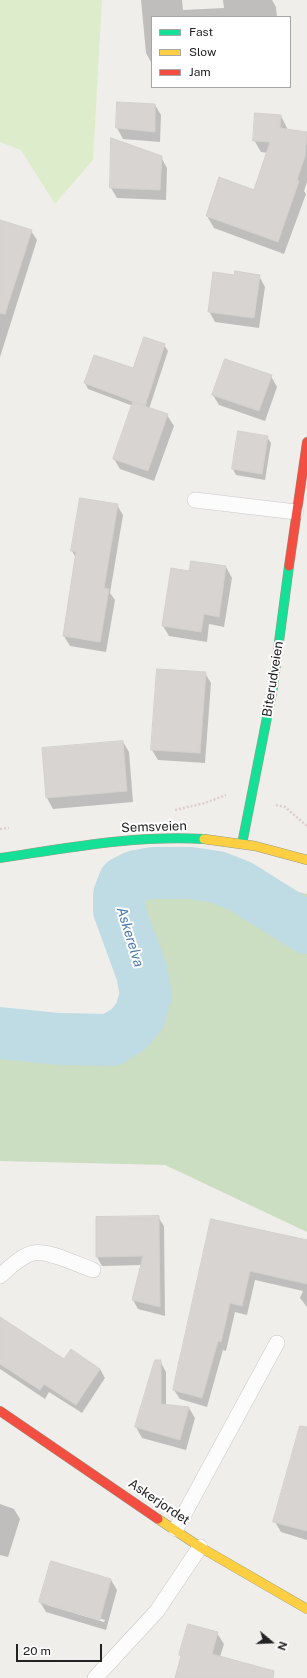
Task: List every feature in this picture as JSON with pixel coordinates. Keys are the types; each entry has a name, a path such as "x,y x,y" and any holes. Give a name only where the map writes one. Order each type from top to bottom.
{"street":[{"name":"Biterudveien","path":"242,844 273,687 296,512 307,442"},
{"name":"Semsveien","path":"0,858 110,842 153,839 203,839 242,844 307,860"},
{"name":"Askerjordet","path":"0,1411 176,1529 200,1547 307,1609"}],"lane":[{"path":"195,500 296,512"},
{"path":"0,1276 24,1257 33,1253 44,1252 93,1270"},
{"path":"176,1529 277,1343"},
{"path":"95,1678 157,1611 200,1547"}],"green space":[{"path":"0,0 102,0 93,160 55,204 21,150 0,142"},
{"path":"239,877 307,894 307,1232 165,1165 0,1161 0,1033 59,1039 111,1040 129,1029 140,1015 146,995 142,973 119,910 119,895 124,882"}],"building":[{"path":"117,102 155,104 155,132 116,128"},
{"path":"255,113 281,115 280,128 307,132 305,156 297,180 299,181 278,242 206,216 219,177 254,190 270,142 253,141"},
{"path":"111,138 162,156 160,190 110,188"},
{"path":"0,220 32,230 5,314 0,313"},
{"path":"235,271 260,275 254,318 208,312 213,272 234,275"},
{"path":"144,337 165,344 145,406 84,383 94,355 133,368"},
{"path":"225,359 272,375 259,411 212,395"},
{"path":"133,402 168,414 148,471 113,459"},
{"path":"238,431 268,436 262,474 232,469"},
{"path":"80,498 118,504 104,588 109,589 100,642 63,636 76,552 71,551"},
{"path":"191,561 226,566 219,617 204,614 201,632 162,626 171,568 189,571"},
{"path":"157,669 206,672 200,753 151,750"},
{"path":"123,741 127,791 46,798 42,748"},
{"path":"159,1216 160,1307 132,1300 143,1256 96,1257 96,1217"},
{"path":"211,1219 307,1240 307,1284 250,1271 242,1306 230,1303 221,1342 218,1341 202,1398 173,1390"},
{"path":"0,1317 64,1359 71,1349 100,1369 76,1405 44,1384 40,1390 0,1364"},
{"path":"155,1360 161,1360 161,1404 189,1407 180,1440 135,1427"},
{"path":"300,1426 307,1427 307,1531 273,1522"},
{"path":"51,1561 111,1579 100,1620 39,1602"},
{"path":"188,1624 218,1632 212,1654 274,1671 273,1678 175,1678 181,1656 179,1655"}],"waterway":[{"name":"Askerelva","path":"0,1033 59,1039 111,1040 129,1029 140,1015 146,995 142,973 119,910 119,895 124,882 136,876 153,873 190,873 217,877 240,886 307,928"}],"traffic: fast":[{"path":"242,844 273,687 289,566"},
{"path":"0,858 102,843 178,838 204,839"}],"traffic: slow":[{"path":"204,839 255,846 307,860"},
{"path":"158,1519 200,1547 307,1609"}],"traffic: jam":[{"path":"289,566 307,442"},
{"path":"0,1411 158,1519"}]}
